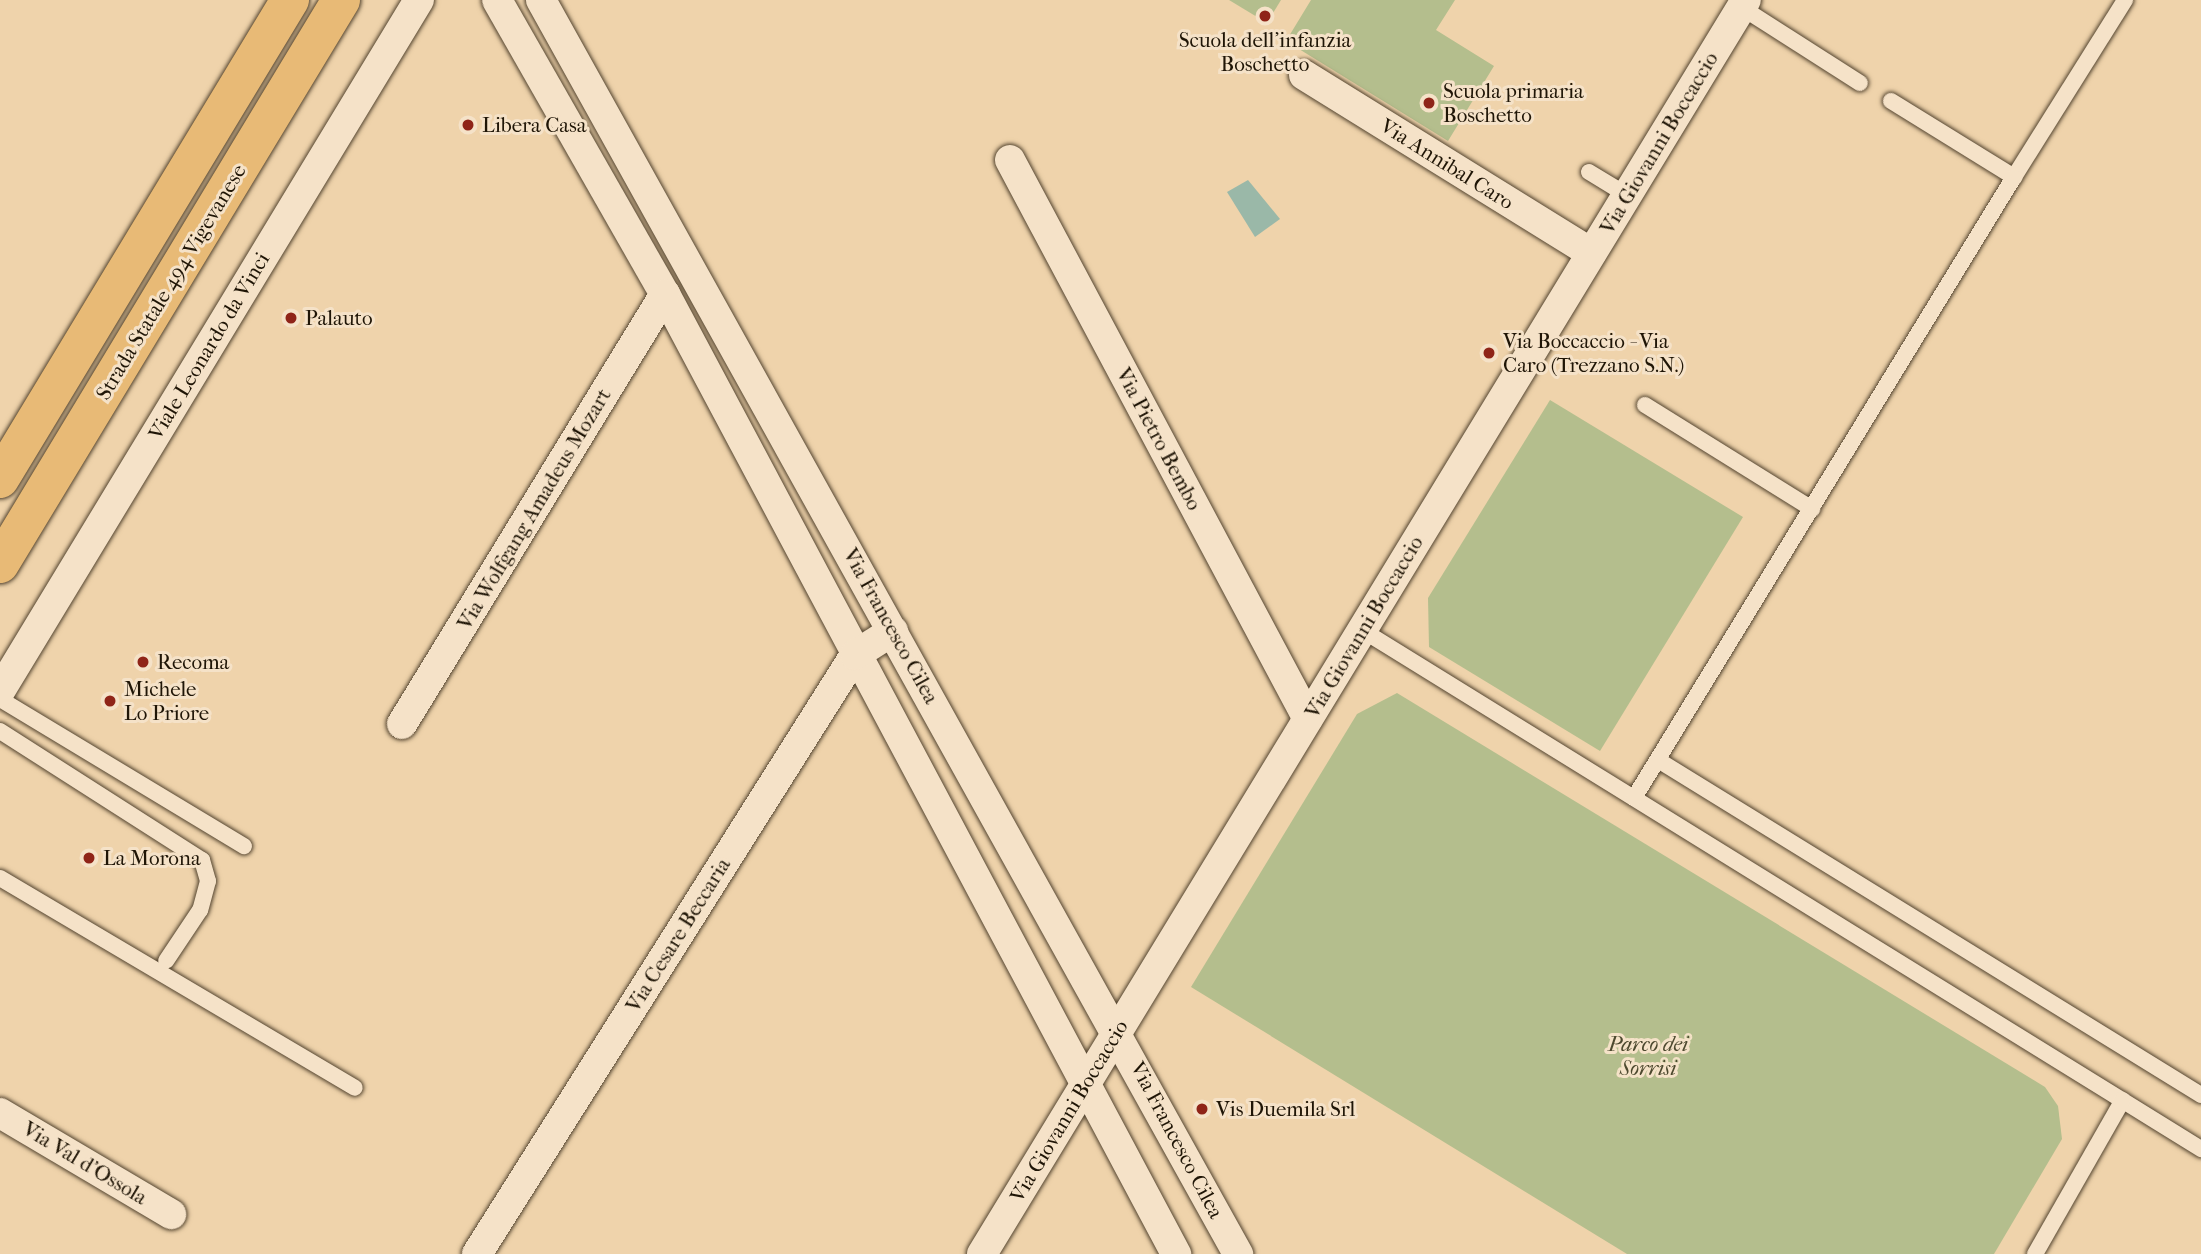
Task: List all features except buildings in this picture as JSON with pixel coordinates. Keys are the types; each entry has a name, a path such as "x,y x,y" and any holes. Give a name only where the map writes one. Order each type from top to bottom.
{"main road":[{"name":"Strada Statale 494 Vigevanese","path":"0,479 290,0"},
{"name":"Strada Statale 494 Vigevanese","path":"0,564 341,0"}],"street":[{"name":"Viale Leonardo da Vinci","path":"0,691 418,0"},
{"name":"Via Francesco Cilea","path":"497,0 665,294 1084,1087 1176,1254"},
{"name":"Via Francesco Cilea","path":"541,0 1118,1031 1238,1254"},
{"name":"Via Giovanni Boccaccio","path":"982,1254 1743,4"},
{"name":"Via Annibal Caro","path":"1304,75 1591,253"},
{"name":"Via Pietro Bembo","path":"1010,160 1308,719"},
{"name":"Via Wolfgang Amadeus Mozart","path":"402,724 665,294"},
{"name":"Via Cesare Beccaria","path":"477,1254 855,656 893,631"},
{"name":"Via Val d'Ossola","path":"0,1113 171,1214"}],"lane":[{"path":"1634,799 2124,0"},
{"path":"1743,4 1860,83"},
{"path":"1891,101 2014,177"},
{"path":"1588,172 1627,195"},
{"path":"1645,405 1812,509"},
{"path":"1362,630 2201,1149"},
{"path":"0,699 244,846"},
{"path":"0,731 202,860 208,881 200,910 166,961"},
{"path":"1658,760 2201,1095"},
{"path":"0,878 355,1088"},
{"path":"2035,1254 2123,1100"}],"green space":[{"path":"1229,0 1281,0 1267,23"},
{"name":"Scuola primaria Boschetto","path":"1311,0 1455,0 1436,30 1494,66 1448,141 1286,41"},
{"path":"1550,400 1743,517 1600,751 1429,647 1428,598"},
{"name":"Parco dei Sorrisi","path":"1397,693 2045,1087 2058,1106 2062,1139 1994,1254 1627,1254 1191,987 1357,714"}],"shaded area":[{"path":"1248,180 1280,219 1255,237 1227,192"}],"place":[{"name":"Scuola dell'infanzia Boschetto","path":"1265,16"},
{"name":"Scuola primaria Boschetto","path":"1429,103"},
{"name":"Libera Casa","path":"468,125"},
{"name":"Palauto","path":"291,318"},
{"name":"Via Boccaccio - Via Caro (Trezzano S.N.)","path":"1489,353"},
{"name":"Recoma","path":"143,662"},
{"name":"Michele Lo Priore","path":"110,701"},
{"name":"La Morona","path":"89,858"},
{"name":"Vis Duemila Srl","path":"1202,1109"}]}
